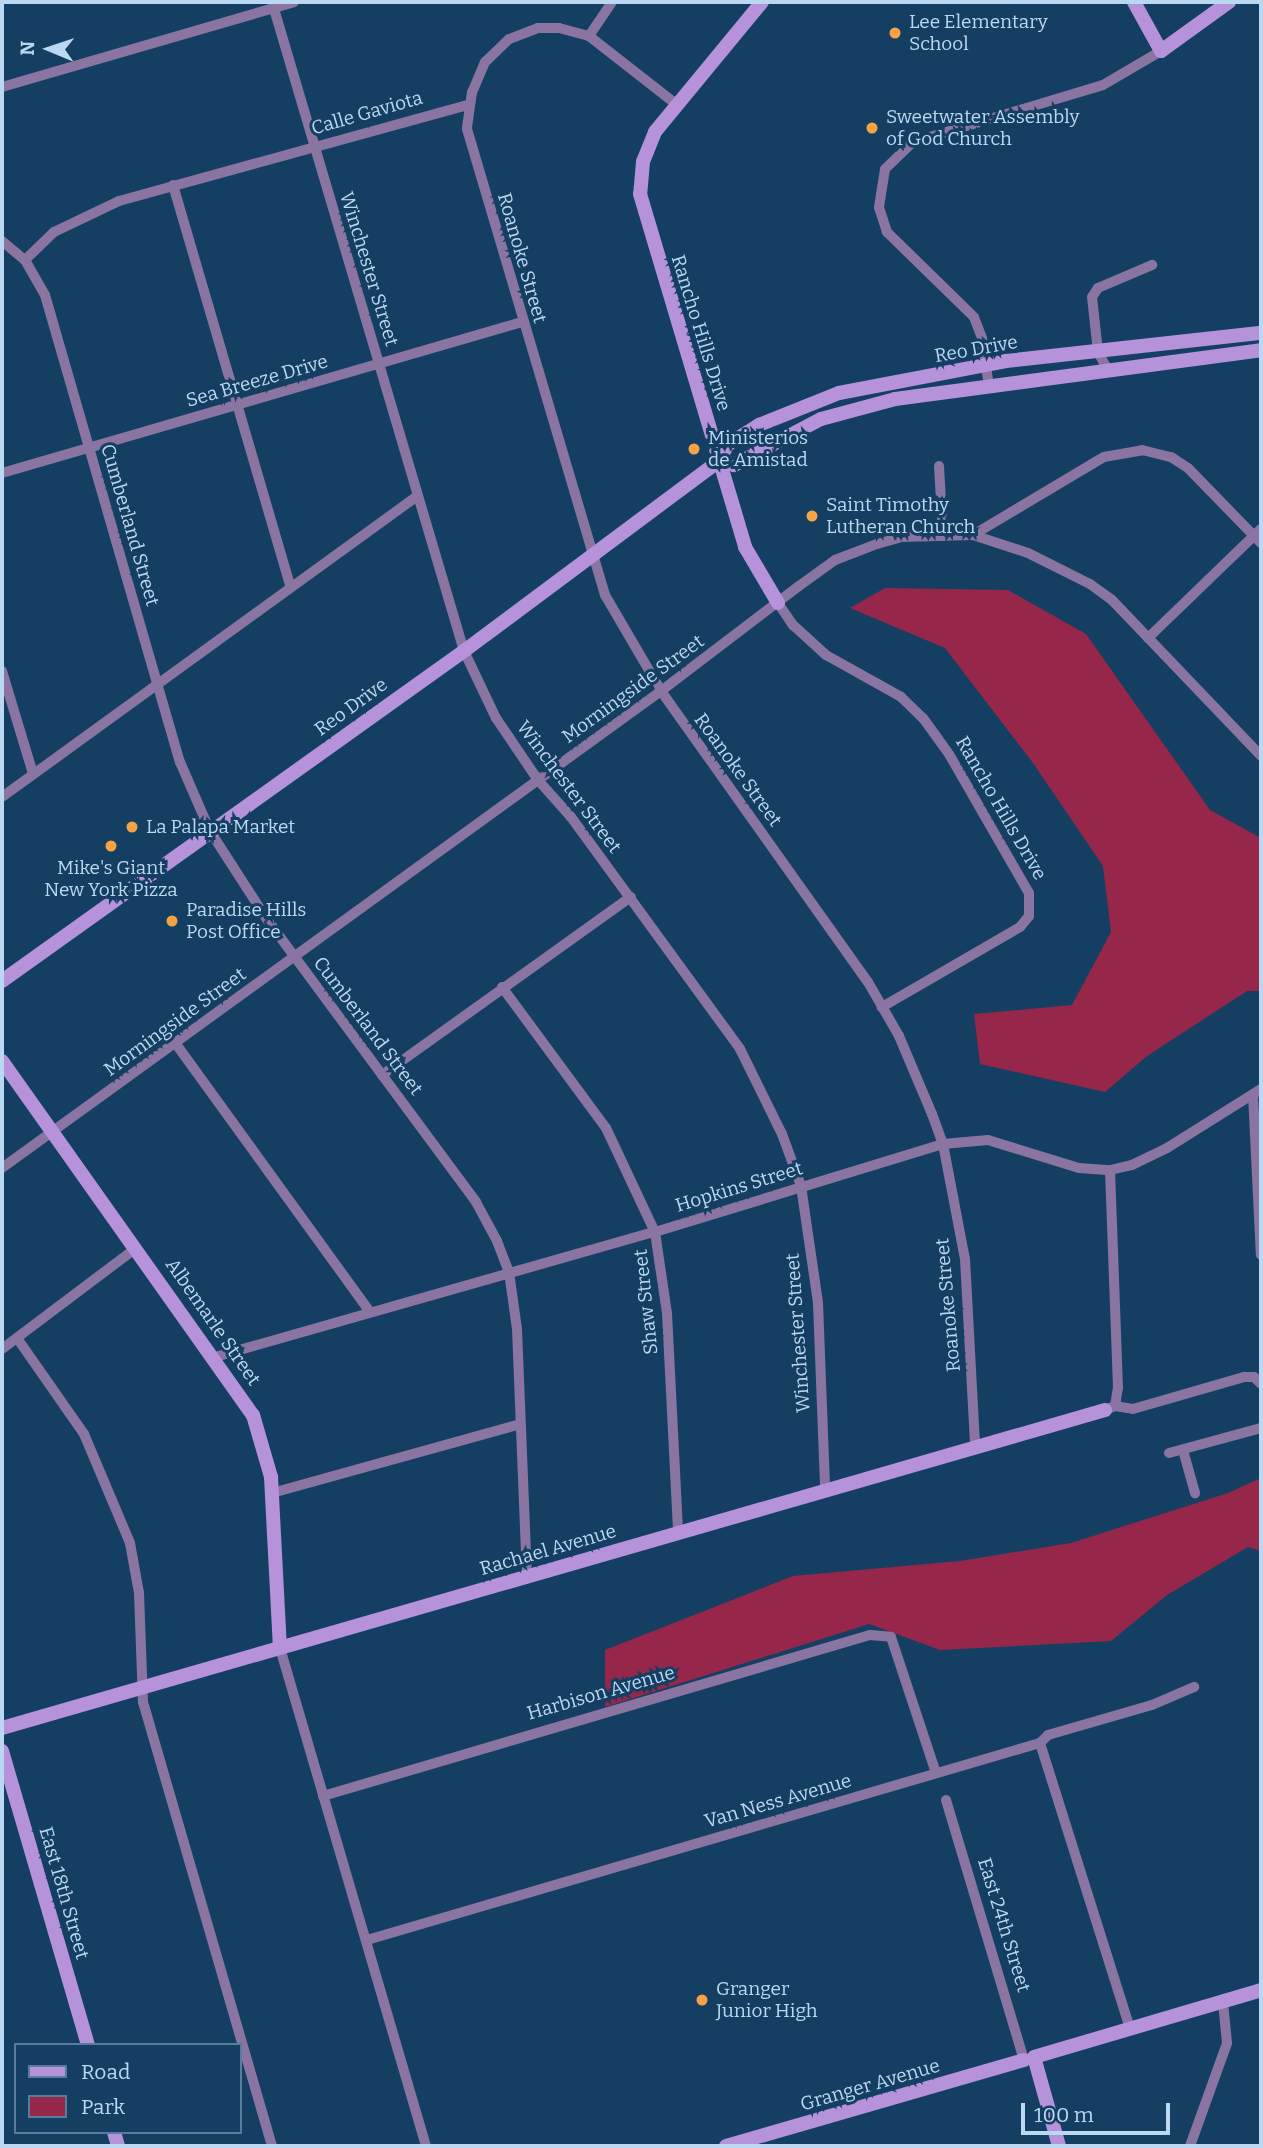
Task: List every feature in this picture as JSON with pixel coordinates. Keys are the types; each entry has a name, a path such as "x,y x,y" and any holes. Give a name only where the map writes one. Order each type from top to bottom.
{"street":[{"path":"2,87 272,5 294,2"},
{"path":"589,36 612,2"},
{"name":"Rancho Hills Drive","path":"762,2 677,104 646,151 641,205 745,547 793,625 826,655 901,697 949,754 1030,893 1029,916 1014,930 882,1007"},
{"path":"1134,2 1161,51"},
{"path":"989,387 988,365 974,317 887,232 879,207 882,177 895,155 913,142 1103,85 1161,51 1229,2"},
{"name":"Winchester Street","path":"272,5 416,498 464,651 496,718 538,780 631,898 740,1049 776,1119 801,1186 818,1303 825,1489"},
{"path":"470,104 479,71 509,39 549,27 589,36 677,104"},
{"name":"Calle Gaviota","path":"25,260 54,232 119,201 470,104"},
{"name":"Roanoke Street","path":"470,104 467,129 605,595 661,691 882,1007 943,1144 965,1259 975,1446"},
{"path":"173,185 235,405 290,586"},
{"name":"Cumberland Street","path":"2,241 25,260 46,295 157,687 180,762 210,831 295,957 476,1202 509,1272 517,1329 527,1576"},
{"path":"1109,372 1098,352 1091,297 1098,288 1152,265"},
{"name":"Sea Breeze Drive","path":"2,473 522,322"},
{"name":"Reo Drive","path":"2,981 464,651 720,460 727,445 795,407 839,393 988,365 1261,333"},
{"name":"Reo Drive","path":"720,460 734,465 805,426 855,408 1261,350"},
{"path":"973,535 1104,457 1142,450 1171,457 1188,468 1259,536 1148,638"},
{"path":"939,466 943,536"},
{"path":"2,797 157,687 290,586 416,498"},
{"name":"Morningside Street","path":"2,1168 661,691 835,560 901,537 973,535 1028,553 1090,584 1148,638 1261,756"},
{"path":"2,671 33,774"},
{"path":"382,1075 502,987 631,898"},
{"name":"Shaw Street","path":"502,987 606,1128 655,1232 667,1313 678,1532"},
{"path":"176,1044 369,1311"},
{"name":"Albemarle Street","path":"2,1061 215,1357 259,1430 272,1493 280,1648"},
{"path":"1257,1091 1261,1255"},
{"name":"Hopkins Street","path":"215,1357 369,1311 655,1232 943,1144 988,1140 1068,1165 1110,1170 1167,1149 1257,1091"},
{"path":"1110,1170 1118,1388 1110,1408 1133,1409 1244,1377 1254,1377 1261,1384"},
{"path":"2,1349 136,1248"},
{"path":"17,1338 84,1434 118,1508 139,1593 143,1688 272,2146"},
{"name":"Rachael Avenue","path":"2,1728 1110,1408"},
{"path":"272,1493 521,1424"},
{"path":"1169,1453 1261,1427"},
{"path":"1183,1450 1195,1493"},
{"name":"Harbison Avenue","path":"323,1796 509,1738 870,1635 891,1637 936,1773"},
{"path":"280,1648 426,2146"},
{"name":"Van Ness Avenue","path":"367,1940 1040,1743 1048,1735 1152,1706 1194,1687"},
{"path":"1040,1743 1129,2029"},
{"name":"East 18th Street","path":"2,1751 87,2043"},
{"name":"East 24th Street","path":"946,1800 1059,2146"},
{"name":"Granger Avenue","path":"726,2146 1261,1990"},
{"path":"1190,2146 1227,2043 1223,2002"}],"green space":[{"path":"885,588 1008,590 1086,634 1210,810 1261,838 1261,991 1247,991 1147,1056 1105,1092 980,1064 974,1014 1072,1005 1111,932 1103,866 1033,763 945,648 850,608"},
{"path":"1261,1478 1261,1551 1248,1547 1167,1595 1111,1641 940,1650 869,1624 605,1707 605,1650 793,1576 960,1561 1071,1543 1228,1493"}],"place":[{"name":"Lee Elementary School","path":"895,33"},
{"name":"Sweetwater Assembly of God Church","path":"872,128"},
{"name":"Ministerios de Amistad","path":"694,449"},
{"name":"Saint Timothy Lutheran Church","path":"812,516"},
{"name":"La Palapa Market","path":"132,827"},
{"name":"Mike's Giant New York Pizza","path":"111,846"},
{"name":"Paradise Hills Post Office","path":"172,921"},
{"name":"Granger Junior High","path":"702,2000"}]}
